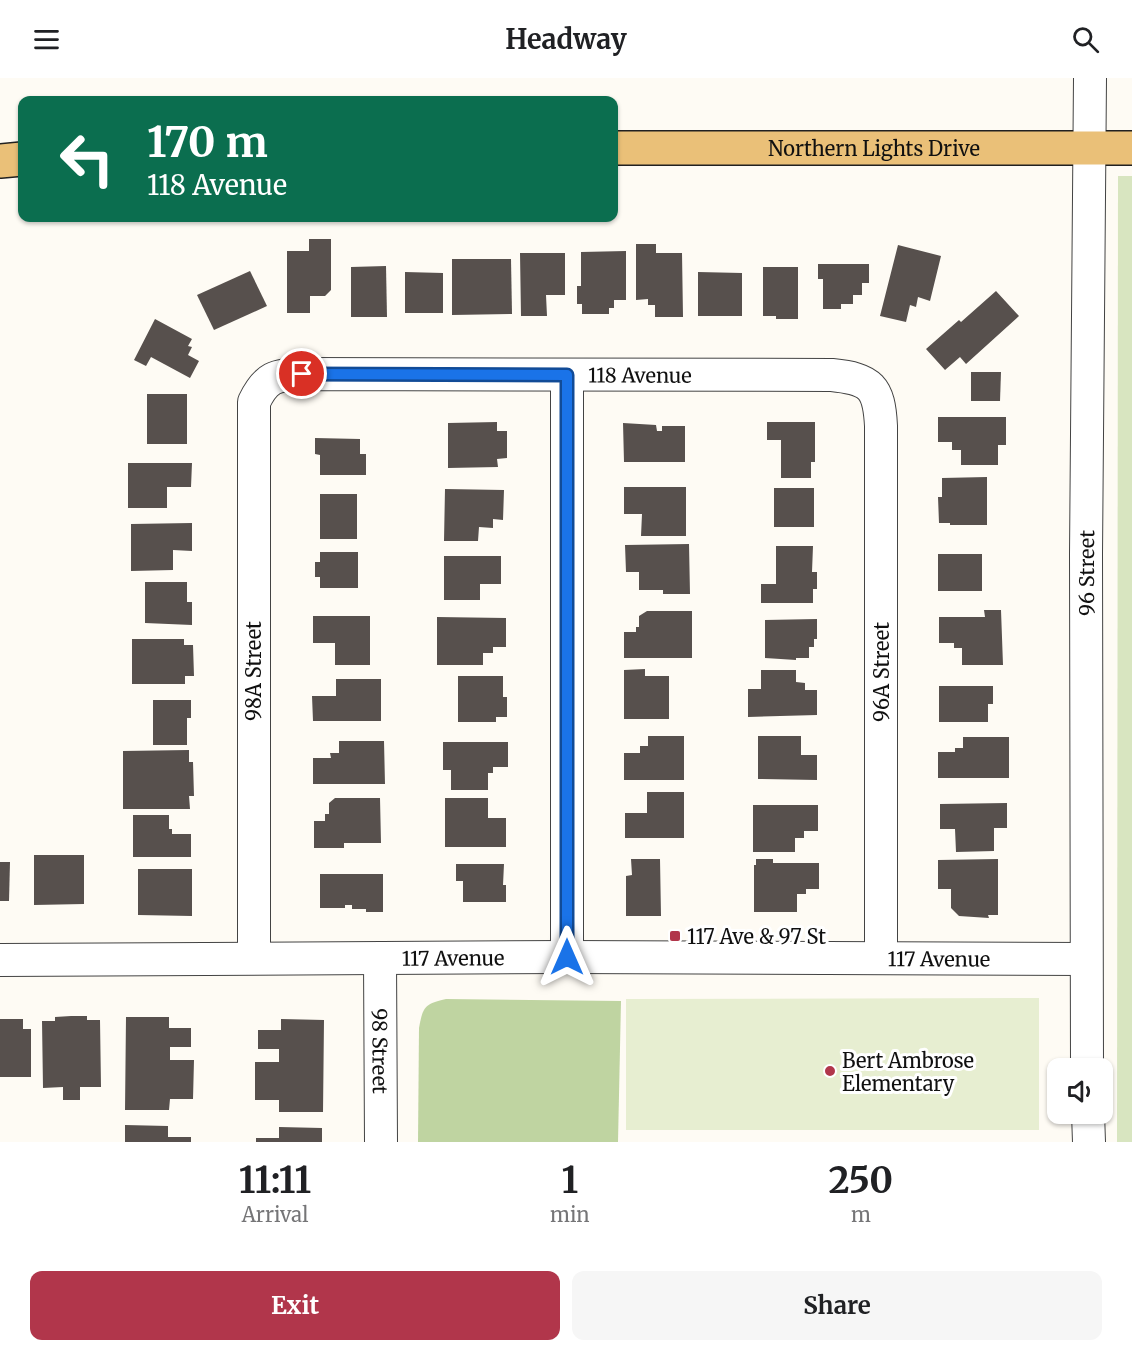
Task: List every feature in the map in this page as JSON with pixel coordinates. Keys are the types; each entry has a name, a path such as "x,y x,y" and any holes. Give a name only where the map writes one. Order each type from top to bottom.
{"main road":[{"path":"0,147 18,147"},
{"name":"Northern Lights Drive","path":"618,148 1132,148"},
{"path":"0,161 18,159"}],"street":[{"name":"96 Street","path":"1087,1058 1090,78"},
{"name":"118 Avenue","path":"262,386 279,375 302,374 832,375 855,377 872,387"},
{"path":"567,375 567,957"},
{"name":"98A Street","path":"254,958 253,426 254,402 262,386"},
{"name":"96A Street","path":"872,387 880,406 881,426 881,958"},
{"name":"117 Avenue","path":"0,960 567,957 1086,959"},
{"name":"98 Street","path":"380,959 381,1142"},
{"path":"1088,1124 1089,1142"}],"green space":[{"path":"1118,176 1132,176 1132,1142 1117,1142"},
{"name":"Bert Ambrose Elementary","path":"1039,998 1039,1130 626,1130 626,999"},
{"path":"446,999 621,1001 618,1142 418,1142 419,1028 426,1008"}],"building":[{"path":"309,239 331,239 331,290 325,296 310,296 310,313 287,313 287,251 309,251"},
{"path":"636,244 656,244 656,253 682,253 683,317 655,317 655,305 648,305 648,299 636,300"},
{"path":"898,245 941,256 930,301 918,297 916,307 910,305 906,322 880,316"},
{"path":"626,251 626,300 614,300 614,308 609,308 609,314 582,314 582,304 577,304 577,286 581,286 581,252"},
{"path":"520,253 565,253 565,295 546,295 547,316 521,316"},
{"path":"452,259 511,259 512,314 452,315"},
{"path":"818,264 869,264 869,283 862,283 862,295 853,295 853,304 841,304 841,309 823,309 823,279 818,279"},
{"path":"386,266 387,317 351,317 351,267"},
{"path":"763,267 798,267 798,319 776,319 776,316 763,316"},
{"path":"250,271 267,306 214,330 197,295"},
{"path":"405,272 443,273 443,313 405,313"},
{"path":"698,272 742,273 742,316 698,316"},
{"path":"996,291 1019,316 966,364 960,357 945,370 926,349"},
{"path":"155,319 192,339 188,346 192,347 188,355 199,361 190,378 151,357 146,366 134,360"},
{"path":"971,372 1001,372 1000,401 971,401"},
{"path":"147,394 187,394 187,444 147,444"},
{"path":"938,417 1006,417 1006,445 998,445 998,465 961,465 961,450 952,450 952,442 938,442"},
{"path":"497,422 497,431 507,431 507,458 497,459 498,467 448,468 448,423"},
{"path":"767,422 815,422 815,462 811,462 811,478 781,478 781,440 767,440"},
{"path":"623,423 656,425 657,431 662,431 662,426 685,426 685,462 624,462"},
{"path":"315,438 360,439 360,454 366,454 366,475 320,475 320,455 315,454"},
{"path":"128,463 192,463 191,487 167,487 167,508 128,508"},
{"path":"987,477 987,525 939,523 938,497 942,497 942,478"},
{"path":"624,487 686,487 686,536 641,536 642,514 624,514"},
{"path":"774,488 814,488 814,527 774,527"},
{"path":"445,489 504,490 503,520 493,519 493,528 479,527 478,541 444,541"},
{"path":"320,494 357,494 357,539 320,539"},
{"path":"192,523 192,551 173,550 173,570 131,571 131,524"},
{"path":"689,544 690,594 663,594 663,590 639,590 639,572 626,572 625,545"},
{"path":"776,546 813,546 812,572 817,572 817,589 813,589 813,603 761,603 761,584 776,584"},
{"path":"320,552 358,552 358,588 320,588 320,577 315,577 315,562 320,562"},
{"path":"938,554 982,554 982,591 938,591"},
{"path":"444,556 501,556 501,584 480,584 480,600 444,600"},
{"path":"145,582 187,582 187,602 192,602 192,625 145,623"},
{"path":"984,610 1001,610 1003,665 962,665 962,648 954,648 954,643 939,643 939,617 985,617"},
{"path":"647,611 692,611 692,658 624,658 624,632 636,632 636,627 639,627 639,616"},
{"path":"313,616 370,616 370,665 335,665 335,643 313,643"},
{"path":"437,617 506,618 506,647 493,647 493,653 483,653 483,665 437,665"},
{"path":"817,619 817,639 814,639 814,647 809,647 809,658 796,658 796,660 765,658 765,620"},
{"path":"132,639 184,639 184,645 193,645 194,676 185,676 185,684 132,684"},
{"path":"645,669 645,676 669,676 669,719 624,719 624,670"},
{"path":"761,670 796,670 796,682 805,683 805,690 817,690 817,715 748,717 748,689 761,689"},
{"path":"458,676 503,676 503,697 507,697 507,717 496,717 496,722 458,722"},
{"path":"336,679 381,679 381,721 313,721 312,696 336,696"},
{"path":"939,686 993,686 993,704 988,704 988,722 939,722"},
{"path":"153,700 191,700 191,718 187,718 187,745 153,745"},
{"path":"648,736 684,736 684,780 624,780 624,753 640,753 640,746 648,746"},
{"path":"758,736 801,736 801,755 817,755 817,780 758,779"},
{"path":"963,737 1009,737 1009,778 938,778 938,752 955,752 955,748 963,748"},
{"path":"339,741 384,741 385,784 313,784 313,758 331,758 330,753 339,753"},
{"path":"443,742 508,742 508,767 493,767 493,773 488,773 488,790 451,790 451,770 443,770"},
{"path":"189,750 189,762 193,762 194,796 189,796 190,809 123,809 123,751"},
{"path":"647,792 684,792 684,838 625,838 625,813 647,813"},
{"path":"335,798 380,798 381,843 344,843 344,848 314,848 314,821 325,821 325,814 329,814 329,803"},
{"path":"445,798 488,798 488,818 506,818 506,847 445,847"},
{"path":"1007,803 1007,828 994,828 994,851 956,852 955,829 940,829 940,804"},
{"path":"753,805 818,805 818,831 804,831 804,838 795,838 795,852 753,852"},
{"path":"133,815 169,815 169,829 172,829 172,834 191,834 191,857 133,857"},
{"path":"34,855 84,855 84,904 34,905"},
{"path":"631,859 660,859 661,916 626,916 626,876 632,875"},
{"path":"756,859 773,859 773,863 819,863 819,889 806,889 806,894 797,894 797,912 754,912"},
{"path":"998,859 998,915 988,915 989,918 959,916 951,908 951,889 938,889 938,860"},
{"path":"0,862 10,862 9,901 0,901"},
{"path":"456,864 504,864 503,885 506,885 506,902 463,902 463,881 456,881"},
{"path":"138,869 192,869 192,916 138,915"},
{"path":"320,874 383,874 383,912 352,909 352,905 345,905 345,908 320,908"},
{"path":"87,1016 87,1020 100,1020 101,1087 80,1087 80,1100 63,1100 63,1087 43,1088 42,1021 55,1021 55,1017"},
{"path":"126,1017 169,1017 169,1028 191,1028 191,1047 170,1047 170,1060 194,1060 193,1099 170,1099 169,1110 125,1110"},
{"path":"0,1019 23,1019 23,1029 31,1029 31,1077 0,1077"},
{"path":"281,1019 324,1020 323,1112 279,1112 279,1100 255,1100 255,1062 279,1062 279,1049 258,1049 258,1030 281,1030"},
{"path":"125,1125 168,1126 168,1137 191,1137 191,1142 125,1142"},
{"path":"279,1127 322,1128 322,1142 256,1142 256,1138 279,1138"}],"place":[{"name":"117 Ave & 97 St","path":"675,936"},
{"name":"Bert Ambrose Elementary","path":"830,1071"}],"route":[{"path":"302,374 567,375 567,957"}]}
